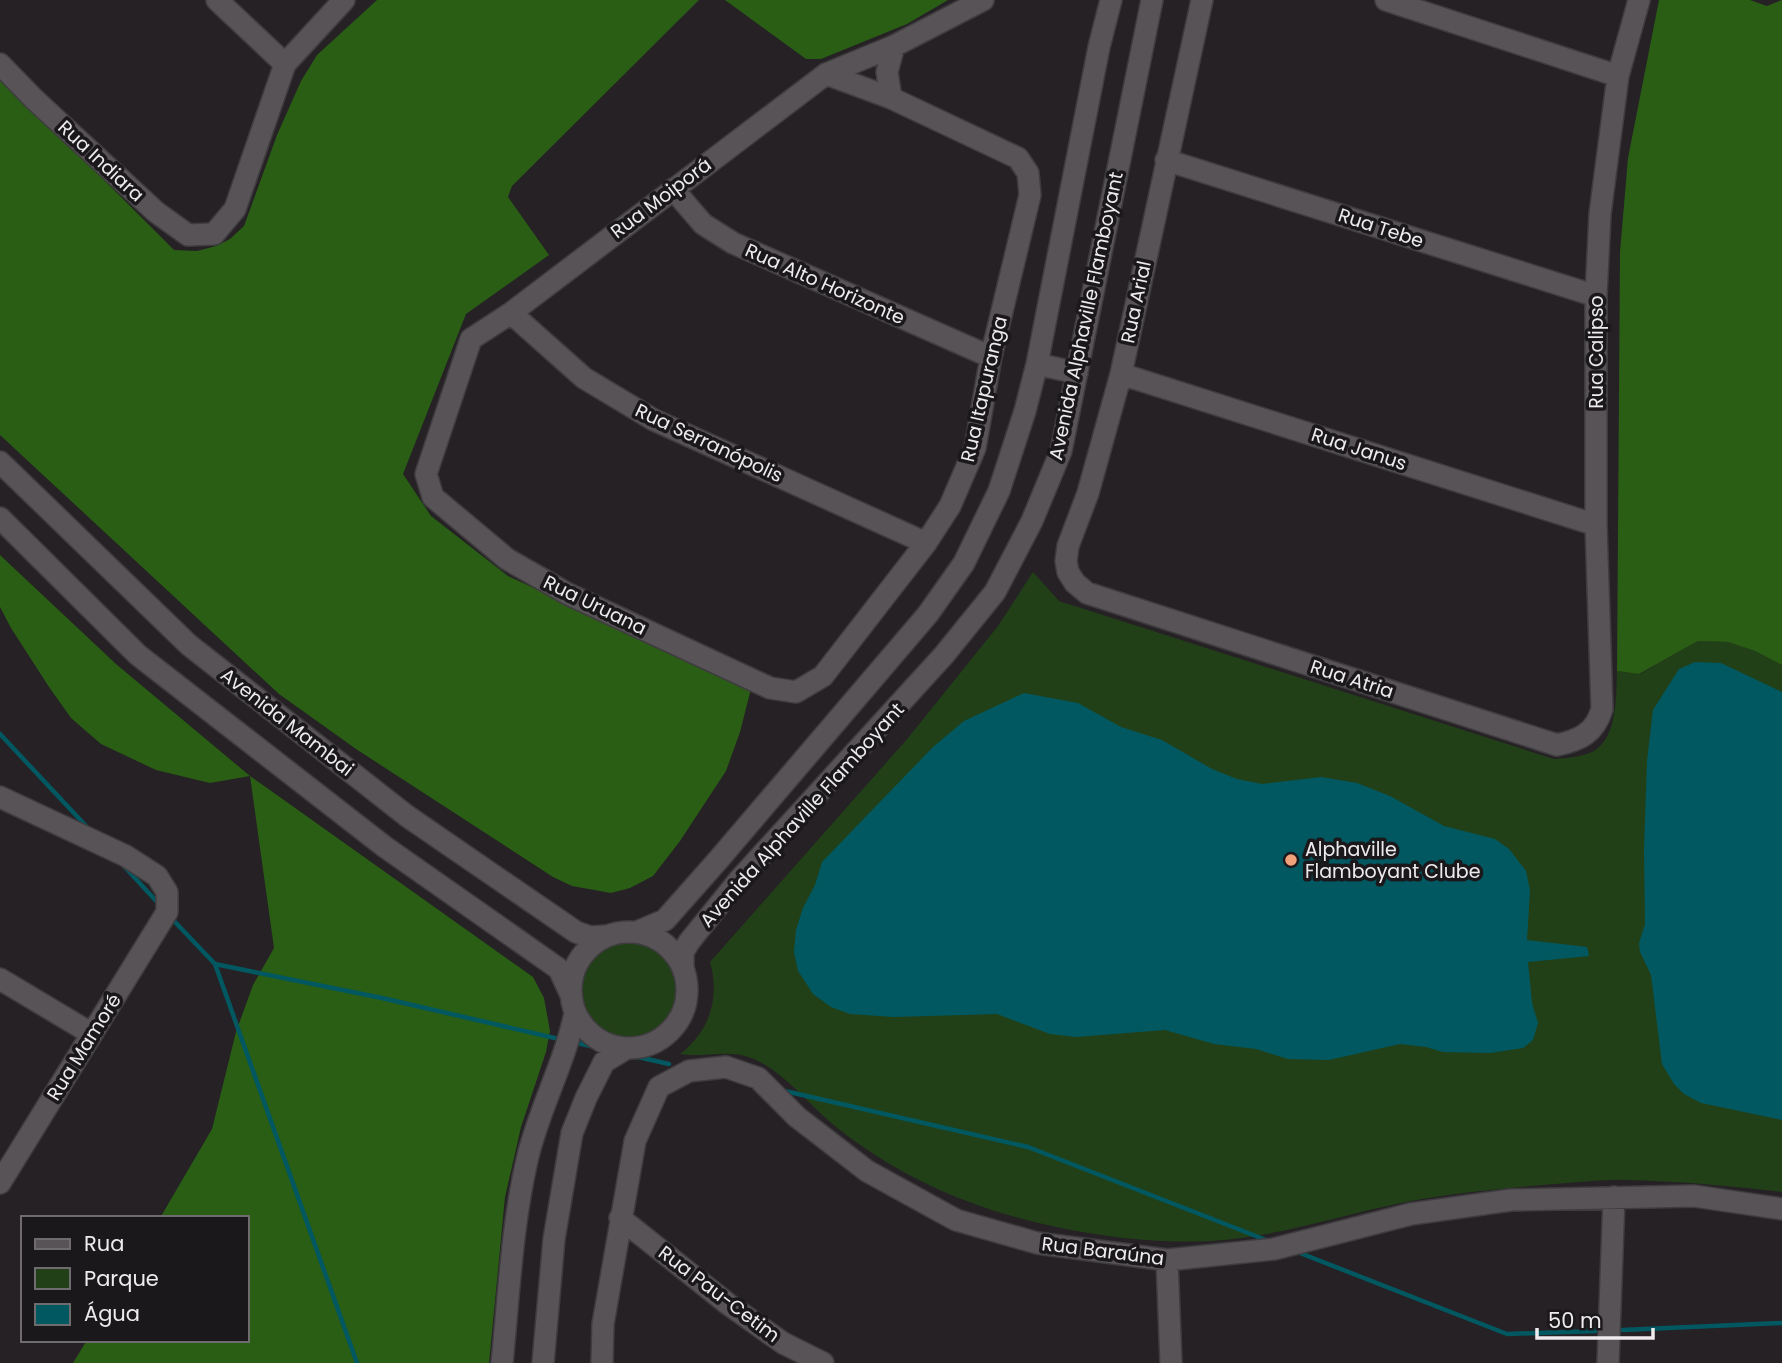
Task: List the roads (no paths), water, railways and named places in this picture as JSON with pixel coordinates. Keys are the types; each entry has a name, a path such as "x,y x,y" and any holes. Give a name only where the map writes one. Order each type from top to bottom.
{"street":[{"path":"217,0 285,64 344,0"},
{"name":"Rua Moiporá","path":"426,474 471,338 511,313 826,74 894,46 983,0"},
{"name":"Avenida Alphaville Flamboyant","path":"637,932 665,920 928,614 964,563 999,491 1025,411 1037,364 1099,47 1111,0"},
{"name":"Avenida Alphaville Flamboyant","path":"683,967 683,952 689,942 739,880 944,655 995,592 1032,522 1061,451 1152,0"},
{"name":"Rua Arial","path":"1087,593 1075,583 1068,572 1068,546 1088,494 1121,374 1202,0"},
{"path":"1386,0 1411,4 1618,76"},
{"name":"Rua Calipso","path":"1602,709 1596,525 1596,296 1600,214 1618,76 1639,0"},
{"path":"826,74 891,98 887,72 894,46"},
{"name":"Rua Indiara","path":"0,64 156,212 188,235 214,234 234,209 285,64"},
{"name":"Rua Itapuranga","path":"796,692 823,676 926,543 950,506 975,448 991,357 1030,195 1028,173 1018,158 891,98"},
{"name":"Rua Tebe","path":"1166,160 1596,296"},
{"name":"Rua Alto Horizonte","path":"673,189 703,224 733,243 991,357"},
{"name":"Rua Serranópolis","path":"511,313 584,379 654,420 926,543"},
{"path":"1037,364 1077,373"},
{"name":"Rua Janus","path":"1121,374 1596,525"},
{"name":"Avenida Mambai","path":"0,463 189,645 221,671 407,816 497,878 576,932 590,937 606,936"},
{"name":"Rua Uruana","path":"426,474 433,497 507,559 568,594 770,688 796,692"},
{"name":"Avenida Mambai","path":"0,518 138,655 386,847 559,969 573,1003"},
{"name":"Rua Atria","path":"1087,593 1556,745 1576,741 1587,734 1598,722 1602,709"},
{"name":"Rua Mamoré","path":"0,797 126,856 158,876 167,892 167,912 1,1180"},
{"path":"502,1363 519,1196 541,1110 571,1035 573,973 582,955 598,940 617,932 637,932 656,938 672,950 683,967 687,987 684,1007 676,1024 665,1036 647,1045 627,1048 607,1044 587,1030 573,1003"},
{"path":"0,979 92,1034"},
{"path":"543,1363 554,1239 572,1133 604,1062 627,1048"},
{"name":"Rua Baraúna","path":"602,1363 603,1324 635,1141 659,1087 689,1071 726,1067 758,1078 797,1117 867,1171 956,1220 1037,1244 1167,1260 1274,1249 1418,1213 1511,1200 1694,1196 1782,1209"},
{"path":"1608,1363 1614,1197"},
{"name":"Rua Pau-Cetim","path":"620,1218 728,1304 782,1353 823,1363"},
{"path":"1167,1260 1171,1363"}],"water":[{"path":"1695,662 1721,663 1782,692 1782,1120 1701,1103 1684,1094 1674,1084 1662,1064 1651,975 1640,952 1639,943 1645,924 1647,761 1653,710 1679,669"},
{"path":"1024,693 1078,703 1121,727 1162,740 1212,769 1237,779 1262,784 1321,777 1357,783 1390,796 1444,826 1495,839 1509,849 1526,871 1530,890 1527,940 1587,947 1589,956 1528,962 1532,1003 1538,1023 1533,1040 1523,1048 1490,1053 1443,1052 1400,1044 1329,1060 1288,1059 1256,1049 1214,1044 1165,1030 1076,1037 1050,1034 997,1014 894,1017 850,1014 831,1007 813,994 798,971 794,952 796,930 822,862 933,747 964,721"}],"waterway":[{"path":"0,734 86,826"},
{"path":"123,865 158,903"},
{"path":"175,922 215,964 357,1363"},
{"path":"215,964 382,998 559,1039"},
{"path":"577,1043 595,1047"},
{"path":"638,1057 669,1064"},
{"path":"785,1091 1028,1147 1266,1240"},
{"path":"1300,1253 1507,1334 1596,1331"},
{"path":"1622,1330 1782,1323"}],"place":[{"name":"Alphaville Flamboyant Clube","path":"1291,860"}]}
